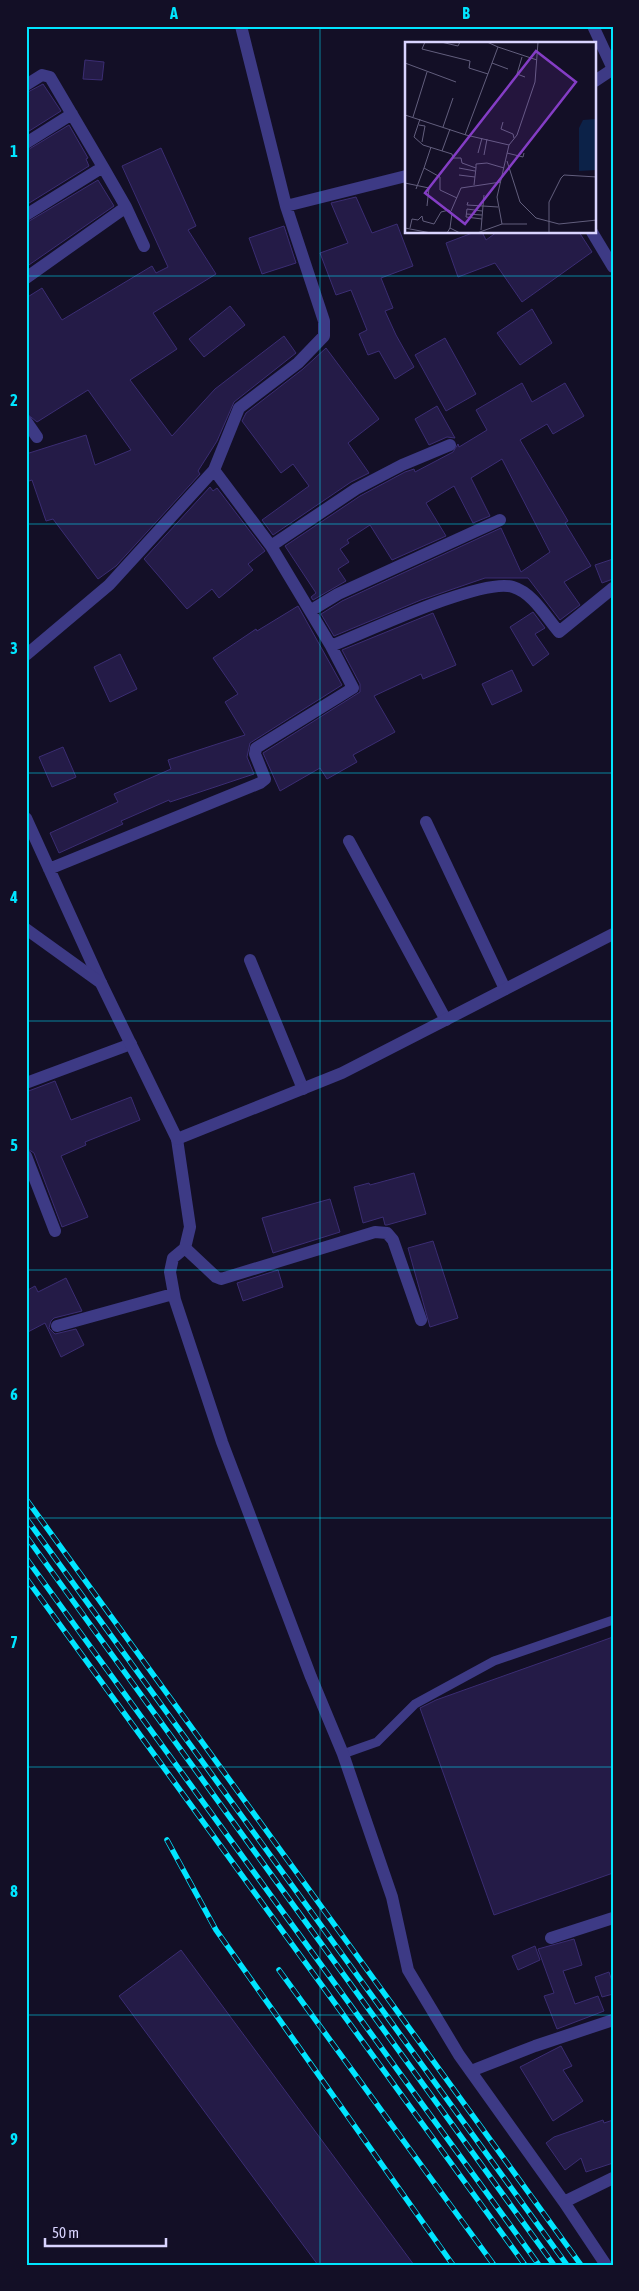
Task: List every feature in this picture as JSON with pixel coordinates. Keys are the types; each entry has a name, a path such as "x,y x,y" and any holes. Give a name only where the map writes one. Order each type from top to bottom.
{"street":[{"path":"26,656 109,585 214,470 239,408 298,363 324,336 324,321 286,206 241,26"},
{"path":"594,26 613,69 596,81"},
{"path":"26,84 42,75 50,77 126,207 144,246"},
{"path":"26,143 72,114"},
{"path":"26,215 103,167"},
{"path":"286,206 405,176"},
{"path":"26,278 126,207"},
{"path":"593,234 613,268"},
{"path":"26,421 37,437"},
{"path":"271,546 356,489 402,465 450,444"},
{"path":"49,868 260,783 265,779 255,754 256,748 353,688 331,646 271,546 214,470"},
{"path":"310,611 338,594 500,520"},
{"path":"331,646 469,590 512,586 527,593 559,632 613,588"},
{"path":"26,818 101,983 177,1139 190,1227 185,1248 173,1258 170,1272 174,1294 222,1442 307,1668 343,1754 392,1897 408,1970 471,2071 564,2202 606,2265"},
{"path":"426,822 505,989"},
{"path":"349,841 446,1020"},
{"path":"26,929 101,983"},
{"path":"177,1139 342,1073 613,934"},
{"path":"250,960 303,1089"},
{"path":"26,1083 131,1044"},
{"path":"26,1156 54,1231"},
{"path":"185,1248 221,1278 376,1232 388,1233 393,1240 421,1320"},
{"path":"57,1326 174,1294"},
{"path":"551,1938 613,1918"},
{"path":"471,2071 535,2046 613,2020"},
{"path":"564,2202 613,2178"}],"lane":[{"path":"343,1754 377,1742 415,1704 494,1661 613,1620"}],"building":[{"path":"85,60 104,62 102,80 83,79"},
{"path":"43,84 61,111 26,133 26,93"},
{"path":"69,125 88,158 86,159 89,166 26,205 26,151"},
{"path":"161,148 196,226 188,230 216,274 153,313 177,349 130,380 172,436 215,389 284,336 296,353 234,402 217,441 198,471 200,474 116,566 98,579 53,519 46,521 32,480 26,482 26,454 86,435 95,465 131,450 88,390 37,422 26,413 26,298 42,288 62,320 152,266 156,273 168,267 122,166"},
{"path":"98,180 114,206 26,267 26,223"},
{"path":"356,197 372,233 397,224 413,266 381,278 393,308 385,311 414,367 395,379 379,351 368,355 359,334 367,330 351,290 336,295 320,253 348,243 331,203"},
{"path":"284,226 296,263 262,274 249,238"},
{"path":"470,234 483,234 486,240 494,234 580,234 592,252 522,302 495,263 458,277 446,243"},
{"path":"230,306 245,325 204,357 189,339"},
{"path":"532,309 552,343 520,365 497,333"},
{"path":"445,338 476,394 446,411 415,355"},
{"path":"326,348 379,419 348,443 369,473 351,482 273,535 262,520 309,486 293,464 281,473 242,421 246,413 303,369"},
{"path":"522,383 532,402 565,383 584,416 553,434 547,424 520,440 568,521 565,523 591,566 564,582 580,605 560,620 528,578 485,578 421,600 334,636 321,614 342,601 501,528 521,572 550,552 502,459 471,478 490,516 473,523 454,486 426,503 446,536 392,560 370,525 347,540 349,543 340,549 349,562 338,569 346,581 313,600 311,597 316,593 285,546 360,496 405,472 414,469 415,472 453,452 458,444 459,447 487,430 476,410"},
{"path":"437,406 455,438 447,437 429,445 415,419"},
{"path":"210,487 213,491 217,488 265,551 248,564 253,570 219,598 212,589 187,609 144,559"},
{"path":"613,559 613,579 602,583 595,565"},
{"path":"298,606 342,685 250,743 247,757 254,774 170,802 169,800 121,821 123,824 59,853 50,833 118,802 114,794 171,769 168,760 245,735 225,702 238,694 213,658 256,629 257,631"},
{"path":"533,612 545,628 535,634 549,654 533,666 510,627"},
{"path":"433,613 456,665 423,679 421,674 374,696 395,732 353,755 357,762 327,779 320,768 280,791 263,753 360,692 360,684 342,650"},
{"path":"120,654 137,689 110,702 94,667"},
{"path":"512,670 522,691 492,705 482,684"},
{"path":"63,747 76,777 52,787 39,757"},
{"path":"55,1081 71,1120 131,1097 140,1120 85,1142 86,1145 61,1156 88,1217 62,1227 34,1153 26,1148 26,1092"},
{"path":"414,1173 426,1214 387,1225 385,1225 383,1217 363,1223 354,1187 369,1183 370,1185"},
{"path":"330,1199 340,1232 273,1253 262,1218"},
{"path":"433,1241 458,1318 430,1327 408,1248"},
{"path":"278,1270 283,1287 243,1301 237,1283"},
{"path":"66,1278 82,1311 54,1318 49,1328 55,1334 76,1329 84,1345 61,1357 45,1323 26,1333 26,1291 35,1286 38,1292"},
{"path":"613,1637 613,1873 494,1915 420,1708 436,1700"},
{"path":"574,1939 582,1965 563,1971 575,2004 598,1996 604,2011 557,2029 544,1996 554,1993 538,1949"},
{"path":"535,1946 540,1960 518,1970 512,1956"},
{"path":"181,1950 414,2265 318,2265 119,1996"},
{"path":"609,1972 613,1984 613,1994 602,1997 595,1977"},
{"path":"561,2046 572,2066 563,2070 583,2101 553,2121 520,2067"},
{"path":"603,2120 604,2123 613,2120 613,2163 586,2172 581,2158 565,2170 546,2143 554,2137"}],"railway":[{"path":"26,1499 581,2265"},
{"path":"26,1518 567,2265"},
{"path":"26,1536 554,2265"},
{"path":"26,1558 539,2265"},
{"path":"26,1578 525,2265"},
{"path":"167,1840 216,1930 453,2265"},
{"path":"279,1970 494,2265"}]}
